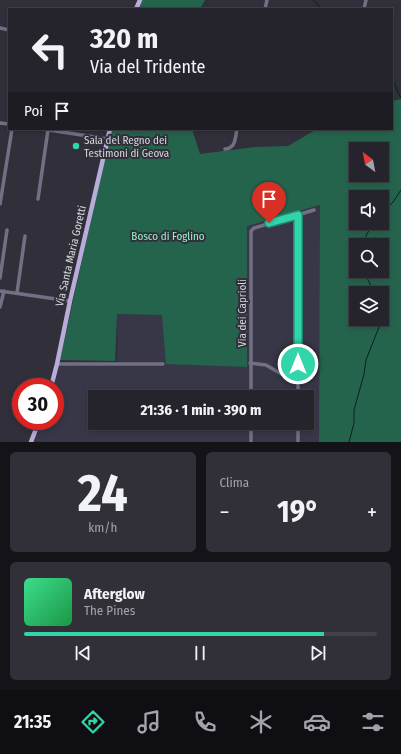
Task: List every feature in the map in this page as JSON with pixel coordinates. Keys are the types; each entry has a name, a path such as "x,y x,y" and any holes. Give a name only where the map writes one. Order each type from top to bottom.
{"main road":[{"name":"Via Santa Maria Goretti","path":"53,378 110,130"},
{"path":"31,442 36,430"}],"street":[{"path":"0,204 12,130"},
{"path":"38,199 48,130 108,139"},
{"path":"225,149 233,146 237,130"},
{"path":"298,390 298,215 314,210"},
{"name":"Via dei Caprioli","path":"250,390 251,230 298,215"},
{"path":"0,278 7,230"},
{"path":"17,293 25,236"},
{"path":"0,307 2,291 70,301"},
{"path":"250,363 264,365 285,376 298,379"},
{"path":"57,364 163,364"},
{"path":"251,430 251,442"},
{"path":"298,430 298,442"}],"shaded area":[{"path":"321,205 319,442 33,442 38,430 64,430 64,378 56,378 59,366 118,366 117,314 162,315 247,366 247,226"}],"green space":[{"path":"142,0 205,0 201,8 139,8"},
{"name":"Bosco di Foglino","path":"401,99 401,442 319,442 320,205 247,226 247,367 166,364 162,315 117,314 115,361 60,360 111,130 192,130 200,154 255,147 288,146 315,130 393,130 393,101"}],"waterway":[{"path":"313,0 321,8"},
{"path":"393,81 401,98"},
{"path":"389,206 401,190"},
{"path":"365,238 369,230"},
{"path":"367,278 371,286"},
{"path":"349,442 354,423 354,410 364,374 366,360 379,326"}],"place":[{"name":"Sala del Regno dei Testimoni di Geova","path":"76,146"}],"route":[{"path":"269,223 298,215 298,364"}]}
